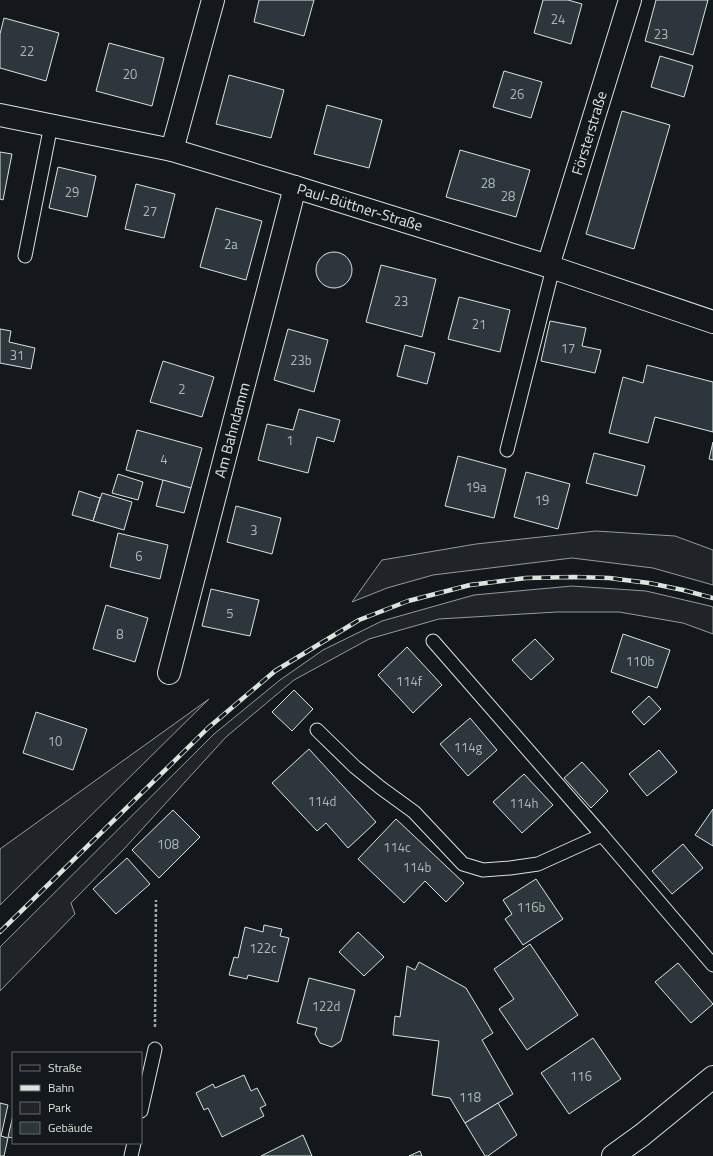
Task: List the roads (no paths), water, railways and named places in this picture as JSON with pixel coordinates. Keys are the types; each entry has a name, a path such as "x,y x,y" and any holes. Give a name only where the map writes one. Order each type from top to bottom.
{"street":[{"path":"172,150 213,0"},
{"name":"Försterstraße","path":"551,267 630,0"},
{"name":"Paul-Büttner-Straße","path":"0,115 172,150 551,267 713,322"},
{"name":"Am Bahndamm","path":"169,673 295,187"},
{"path":"613,1156 713,1077"}],"lane":[{"path":"25,256 51,125"},
{"path":"507,450 551,267"},
{"path":"433,641 713,965"},
{"path":"317,730 355,767 414,812 463,864 483,870 538,864 602,836"},
{"path":"142,1107 155,1049"},
{"path":"131,1156 134,1144"}],"railway":[{"path":"0,932 208,728 275,671 359,620 408,601 470,585 526,578 609,578 649,583 713,598"}]}
